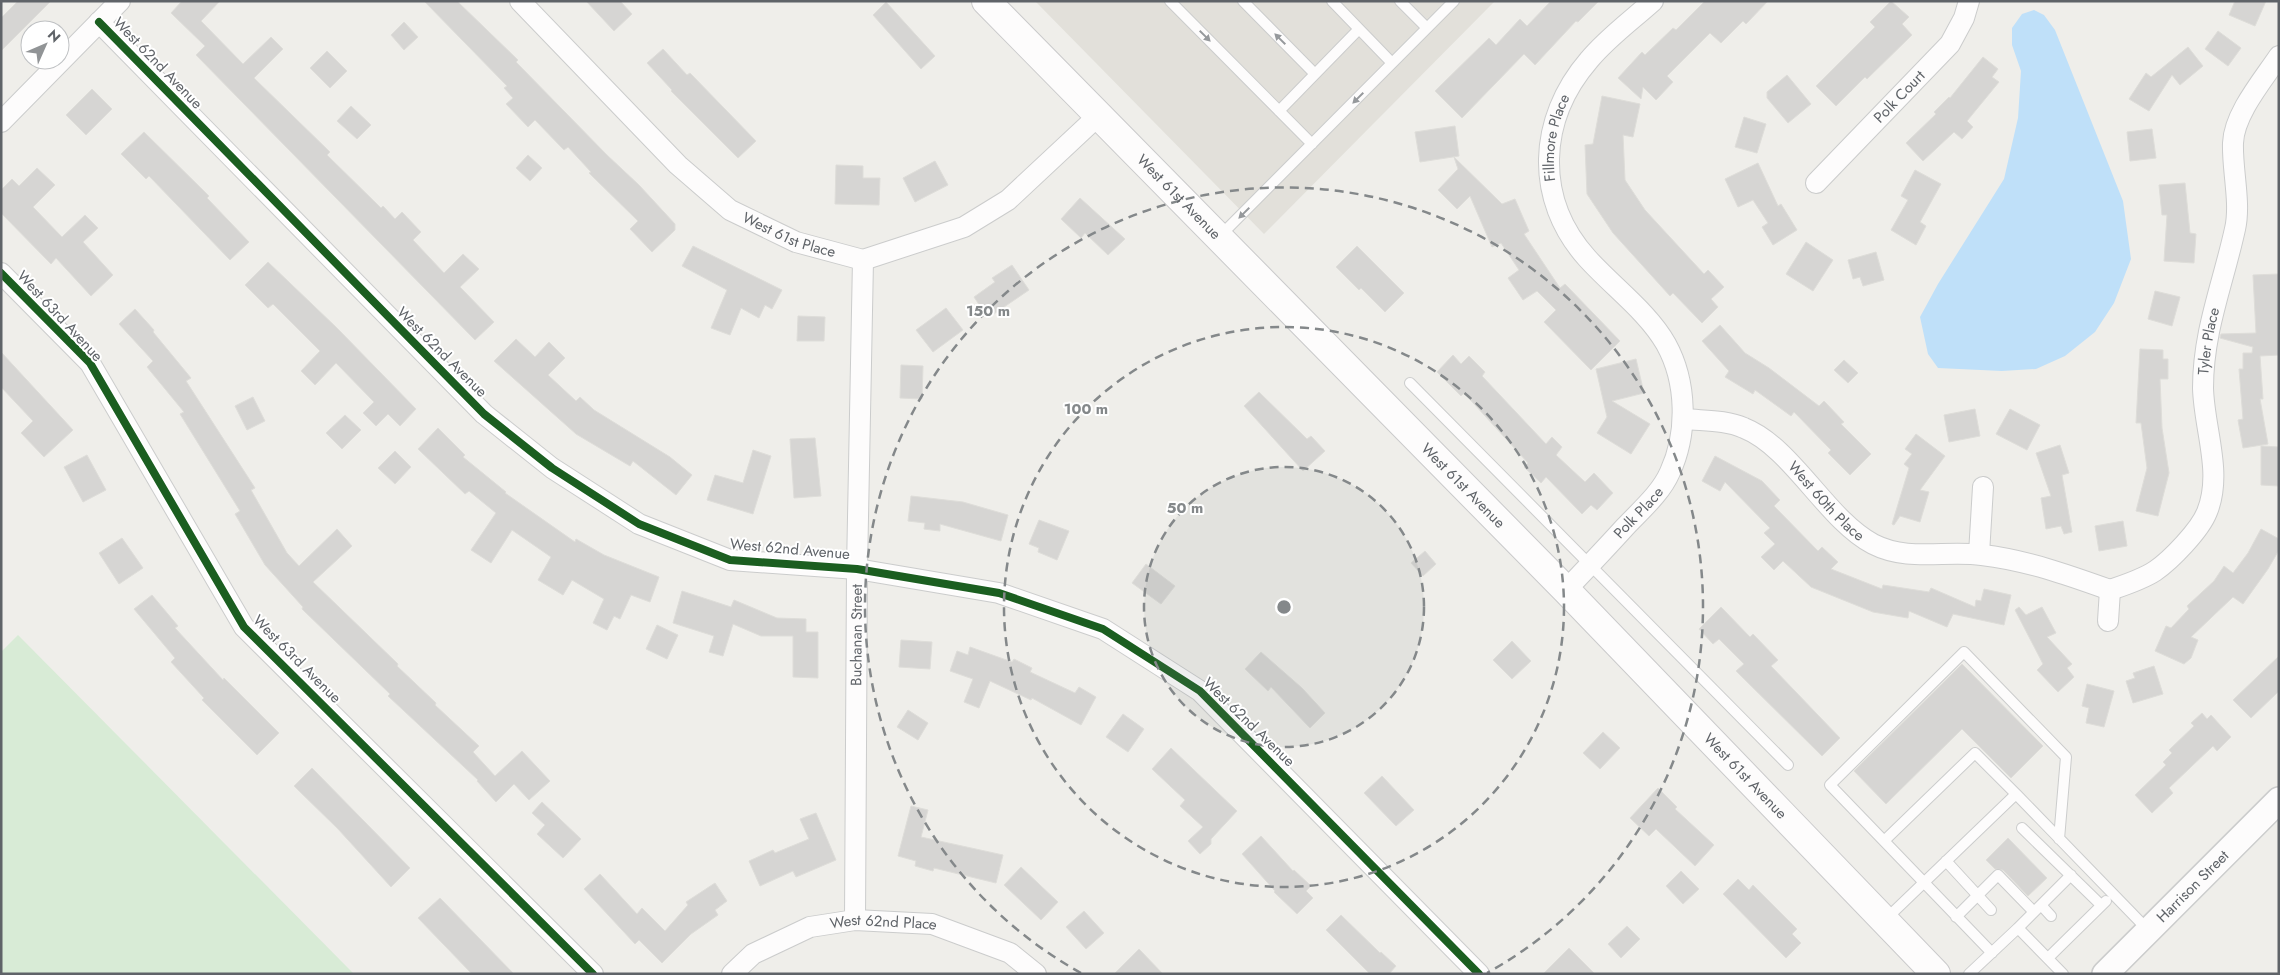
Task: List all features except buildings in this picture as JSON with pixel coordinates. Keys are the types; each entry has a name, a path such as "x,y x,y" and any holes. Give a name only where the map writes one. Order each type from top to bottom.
{"main road":[{"name":"West 61st Avenue","path":"986,1 1566,590 1936,974"}],"street":[{"path":"1,122 120,1"},
{"name":"West 61st Place","path":"520,1 678,165 730,210 796,242 863,260"},
{"name":"Fillmore Place","path":"1653,1 1590,59 1579,73 1562,102 1550,132 1549,166 1553,196 1564,226 1586,257 1655,328 1666,344 1675,364 1685,419"},
{"name":"Polk Court","path":"1816,183 1950,44 1964,18 1969,1"},
{"name":"West 62nd Avenue","path":"99,22 484,414 552,468 638,524 730,560 857,569 999,593 1103,629 1200,691 1480,974"},
{"name":"Tyler Place","path":"2110,590 2138,580 2155,571 2200,526 2207,512 2213,491 2214,474 2203,389 2205,350 2211,317 2236,228 2233,140 2243,111 2279,56"},
{"path":"863,260 964,227 1008,200 1099,115"},
{"name":"Buchanan Street","path":"855,920 857,569 863,260"},
{"name":"West 63rd Avenue","path":"1,273 90,363 244,627 593,974"},
{"name":"West 60th Place","path":"1685,419 1726,422 1746,428 1763,440 1855,532 1873,544 1892,552 1912,555 1980,554 2041,567 2110,590"},
{"name":"Polk Place","path":"1566,590 1652,500 1670,472 1685,419"},
{"path":"1980,554 1983,487"},
{"path":"2108,622 2110,590"},
{"name":"Harrison Street","path":"2106,974 2279,800"},
{"name":"West 62nd Place","path":"732,974 753,954 810,927 855,920 932,924 1010,952 1036,974"}],"lane":[{"path":"1170,1 1312,144"},
{"path":"1243,1 1315,74"},
{"path":"1332,1 1392,63"},
{"path":"1400,1 1427,28"},
{"path":"1220,237 1454,1"},
{"path":"1278,111 1359,29"},
{"path":"1410,383 1788,765"},
{"path":"1992,953 1830,785 1964,652 2066,757 2059,839"},
{"path":"1884,841 1975,753 2149,931"},
{"path":"1884,921 2016,794"},
{"path":"2022,828 2102,905"},
{"path":"1946,861 1991,910"},
{"path":"1956,917 1998,874 2037,909 2051,916"},
{"path":"1969,974 2071,875"},
{"path":"2048,958 2069,933 2112,894"},
{"path":"2014,929 2048,958 2063,974"}],"shaded area":[{"path":"1035,1 1495,1 1264,234"}],"green space":[{"path":"18,635 354,974 1,974 1,652"}],"water":[{"path":"2034,10 2044,15 2055,30 2123,201 2131,259 2114,303 2095,332 2065,356 2036,369 2002,371 1938,368 1928,354 1920,317 1938,284 2004,179 2018,118 2021,71 2012,45 2012,28 2022,14"}],"cycle path":[{"path":"99,22 484,414 552,468 639,524 730,560 857,569 999,593 1103,629 1200,691 1479,974"},
{"path":"1,273 90,363 244,627 593,974"}]}
